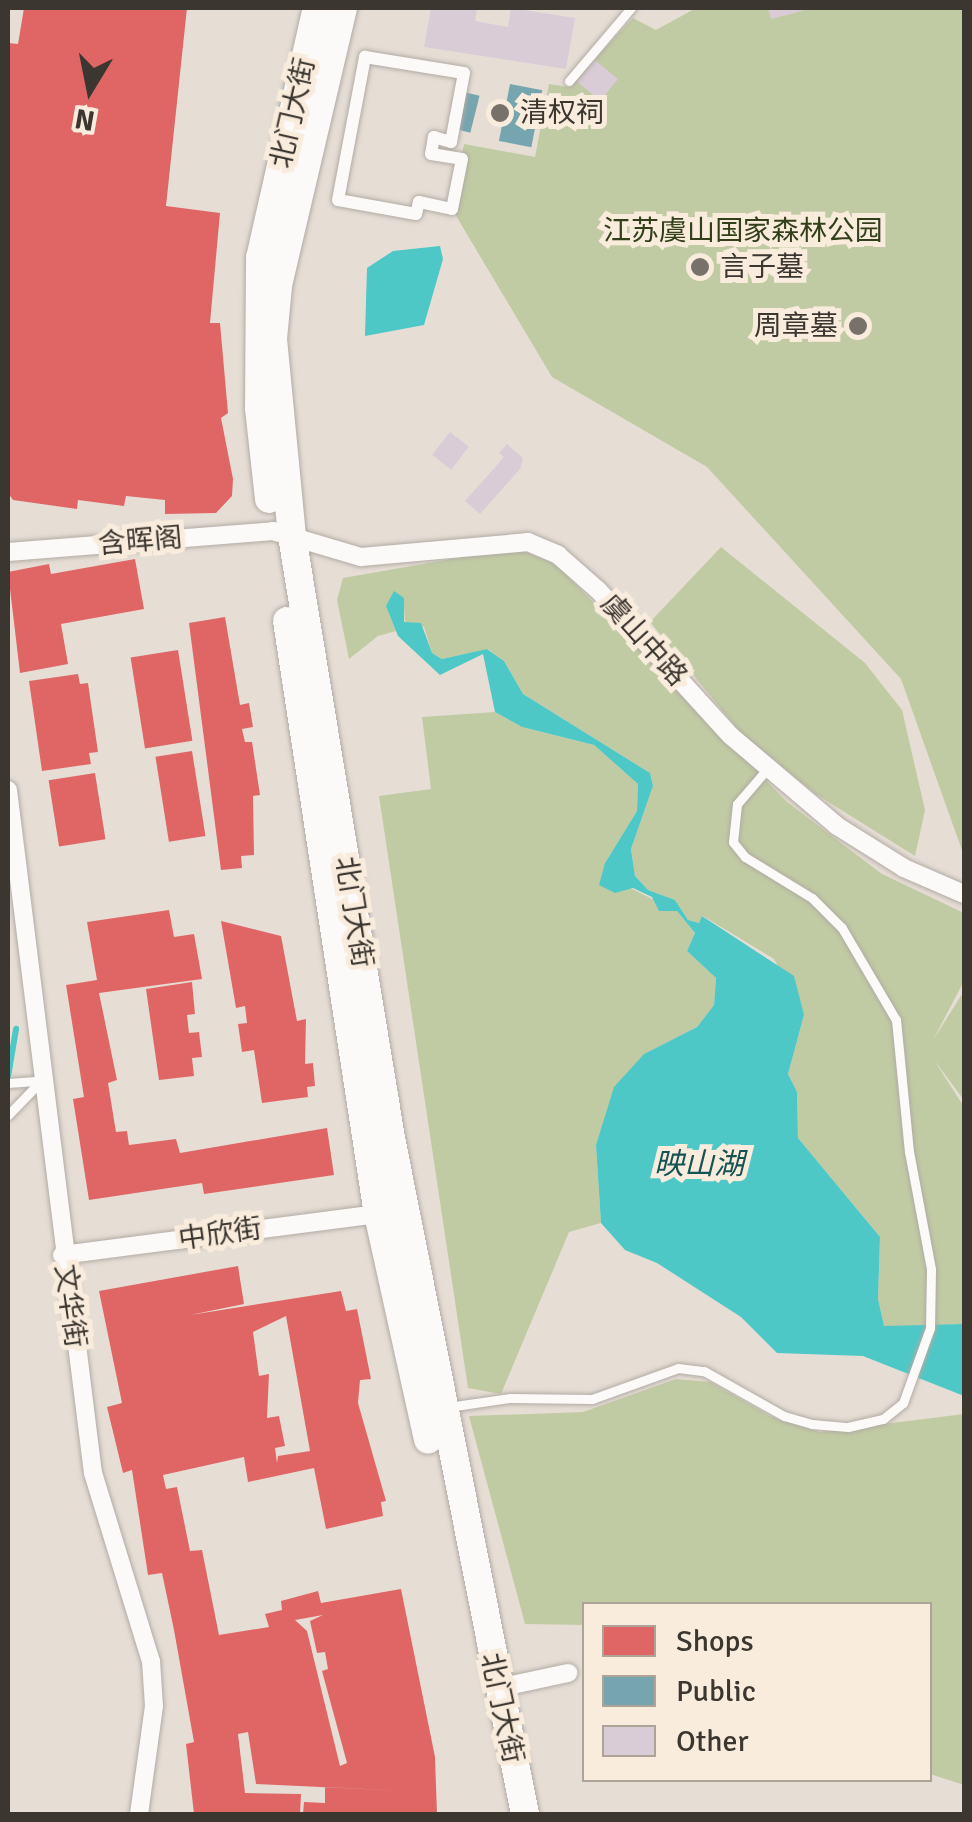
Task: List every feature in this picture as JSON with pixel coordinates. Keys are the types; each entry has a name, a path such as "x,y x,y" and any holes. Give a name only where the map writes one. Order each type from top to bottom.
{"main road":[{"name":"北门大街","path":"316,8 260,258 259,408 440,1408 525,1814"},
{"name":"北门大街","path":"343,8 276,304 273,340 282,534 378,1214 509,1814"}],"street":[{"path":"365,57 464,73 451,142 434,138 432,154 462,159 452,209 419,202 416,214 338,200 365,57"},
{"name":"含晖阁","path":"8,552 282,534"},
{"name":"虞山中路","path":"282,534 361,557 499,542 528,542 558,555 768,768 836,826 904,868 964,894"},
{"name":"文华街","path":"8,790 14,873 93,1473 151,1660 154,1706 139,1814"},
{"name":"中欣街","path":"62,1255 378,1214"},
{"path":"498,1688 568,1673"}],"lane":[{"path":"569,82 631,8"},
{"path":"440,1408 510,1398 592,1398 678,1368 704,1371 784,1416 812,1424 848,1427 882,1420 904,1403 930,1328 931,1270 909,1152 896,1020 842,928 812,898 744,857 733,842 737,804 768,768"},
{"path":"8,1083 41,1081"},
{"path":"8,1115 41,1081"}],"green space":[{"name":"江苏虞山国家森林公园","path":"696,8 964,8 964,856 901,679 707,467 552,377 452,209 464,144 535,157 549,84 569,87 633,18 656,30"},
{"path":"721,547 865,663 902,710 925,810 915,856 814,793 740,732 650,622"},
{"path":"515,548 556,564 787,802 882,874 964,913 964,981 933,1040 964,991 964,1100 934,1060 964,1107 964,1324 884,1327 878,1299 880,1237 798,1138 797,1093 788,1074 804,1015 774,959 703,916 699,923 688,920 675,900 648,890 635,876 631,849 653,786 650,773 523,694 504,661 488,649 442,659 432,653 424,627 405,622 404,606 386,605 396,631 378,636 349,659 337,600 343,578"},
{"path":"495,712 522,727 594,745 638,784 637,811 605,863 628,887 677,911 695,933 687,951 716,978 714,1005 697,1027 644,1054 606,1116 596,1145 601,1223 569,1232 501,1394 468,1388 379,796 431,789 422,717"},
{"path":"676,1379 710,1382 770,1416 820,1432 964,1414 964,1785 932,1775 932,1602 582,1602 582,1625 525,1624 469,1416 583,1412"}],"water":[{"path":"440,246 443,259 424,325 365,336 367,268 393,251"},
{"name":"映山湖","path":"394,591 404,598 404,622 421,623 432,653 442,659 487,649 504,661 523,694 650,773 653,786 631,849 635,876 648,890 675,900 688,920 699,923 702,916 794,976 804,1015 788,1074 797,1092 798,1138 880,1237 878,1299 884,1326 964,1324 964,1396 863,1356 777,1353 741,1317 657,1263 625,1250 601,1223 596,1145 614,1087 644,1054 697,1027 714,1005 716,978 687,951 695,933 677,911 659,911 652,897 633,888 615,893 599,885 605,863 637,811 638,784 594,745 522,727 495,712 483,654 440,675 398,636 386,606"}],"building: Shops":[{"path":"24,8 187,8 166,206 220,213 210,323 220,323 228,413 221,418 233,479 232,496 216,513 165,514 165,500 126,496 124,506 78,500 77,509 13,500 8,493 8,43 18,44"},
{"path":"135,559 144,609 61,624 68,664 20,673 8,572 49,564 51,574"},
{"path":"225,617 240,705 249,703 253,727 242,729 245,742 252,742 260,795 253,796 254,855 241,856 242,868 221,870 189,623"},
{"path":"178,650 192,741 145,748 131,658"},
{"path":"78,674 80,684 88,683 98,752 89,753 91,764 42,771 29,681"},
{"path":"192,751 205,836 169,842 155,757"},
{"path":"95,773 105,839 59,847 49,780"},
{"path":"169,910 174,937 194,934 202,979 99,993 117,1080 108,1083 116,1132 127,1131 129,1145 176,1139 180,1153 327,1128 334,1175 204,1194 202,1183 89,1200 73,1099 84,1097 66,985 97,980 87,922"},
{"path":"221,921 281,936 297,1021 306,1019 305,1064 313,1063 315,1086 307,1087 308,1097 262,1103 254,1050 242,1052 238,1024 247,1023 245,1006 236,1008"},
{"path":"192,982 195,1014 187,1015 189,1033 199,1032 202,1057 192,1058 194,1076 159,1080 146,989"},
{"path":"238,1266 244,1304 190,1315 341,1291 346,1311 357,1309 371,1379 360,1380 358,1403 386,1501 381,1502 383,1516 326,1529 314,1468 248,1482 244,1457 163,1475 166,1489 177,1487 190,1551 202,1550 219,1635 269,1627 265,1614 282,1610 281,1601 318,1591 321,1603 401,1589 435,1757 437,1814 303,1814 304,1802 325,1803 325,1787 256,1784 248,1732 238,1734 245,1793 301,1794 300,1814 194,1814 186,1744 194,1742 174,1630 162,1573 148,1575 132,1470 123,1473 107,1407 122,1403 99,1291","holes":["286,1316 310,1451 278,1456 277,1463 275,1448 285,1446 279,1416 267,1418 269,1374 259,1376 253,1332","323,1615 310,1621 317,1653 325,1652 328,1669 322,1671 347,1763 340,1766 307,1631 295,1620"]}],"building: Public":[{"path":"510,84 542,90 531,147 499,141"},
{"path":"464,92 480,96 470,133 455,129"}],"building: Other":[{"path":"431,8 477,8 475,21 508,27 511,8 575,18 566,69 424,47"},
{"path":"768,8 801,8 802,11 771,19"},
{"path":"595,60 618,79 600,101 577,81"},
{"path":"450,432 469,447 451,470 432,455"},
{"path":"507,444 523,458 520,469 480,514 465,501 504,457 499,453"}],"waterway":[{"path":"8,1077 16,1029"}],"place":[{"name":"清权祠","path":"500,113"},
{"name":"言子墓","path":"700,267"},
{"name":"周章墓","path":"858,326"}]}
